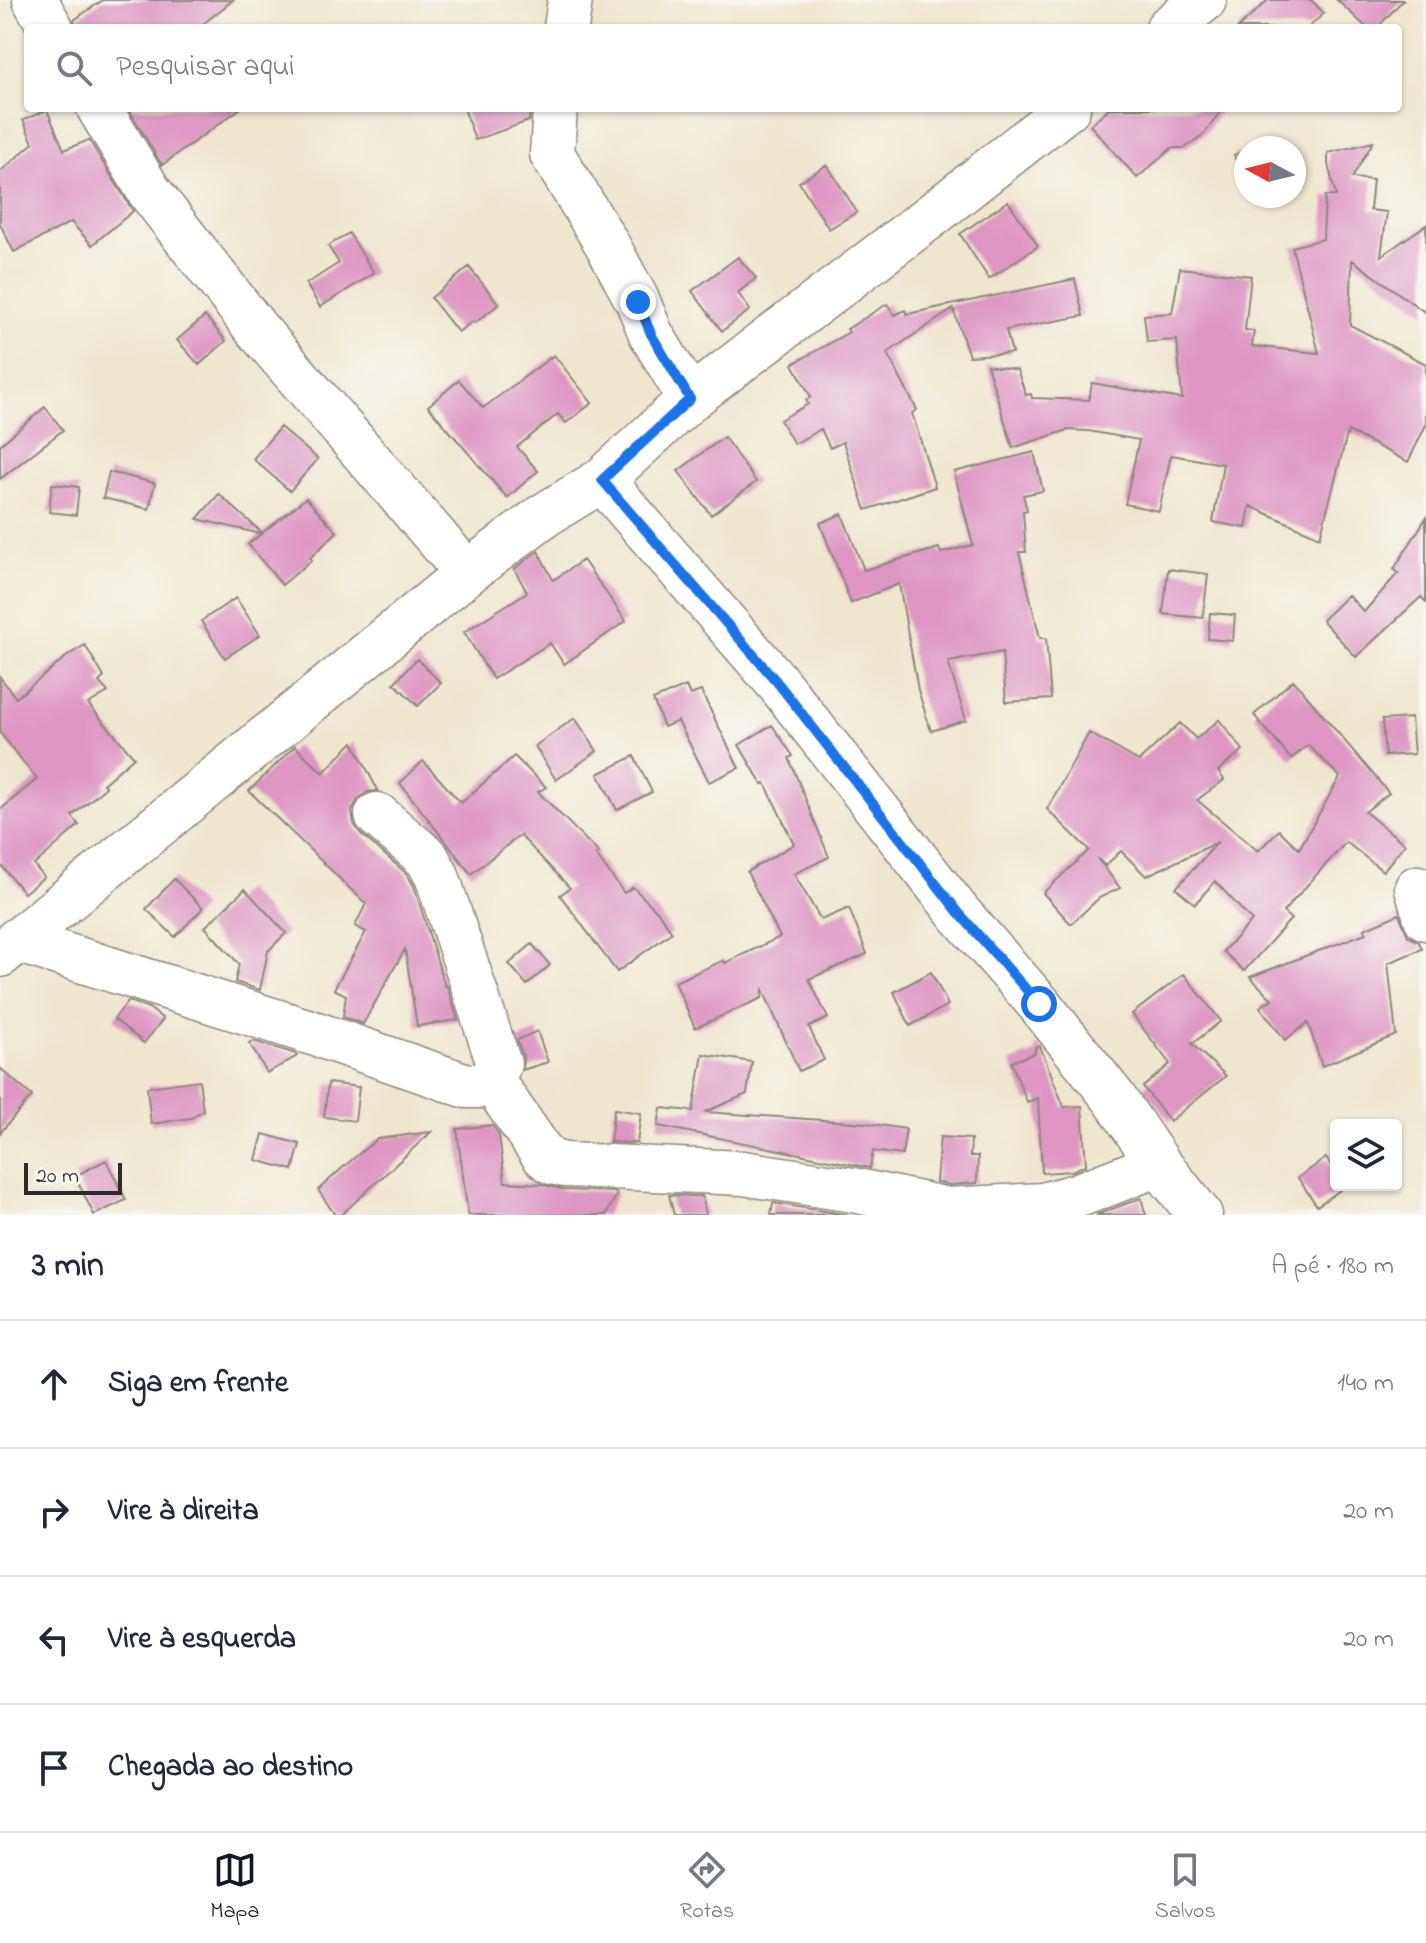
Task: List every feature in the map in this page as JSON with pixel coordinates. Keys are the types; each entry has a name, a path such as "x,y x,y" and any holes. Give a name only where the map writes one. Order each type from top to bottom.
{"street":[{"path":"35,0 49,24"},
{"path":"567,24 570,0"},
{"path":"1173,24 1204,0"},
{"path":"101,112 149,191 254,326 467,573"},
{"path":"555,112 551,141 555,161 608,246 651,334 690,399"},
{"path":"8,948 467,573 543,516 602,480 690,399 1063,112"},
{"path":"602,480 777,682 959,913 1039,1004 1114,1098 1159,1164 1200,1215"},
{"path":"8,948 316,1034 467,1086 492,1081 499,1064 437,876 427,858 377,815"},
{"path":"492,1081 544,1156 565,1165 743,1173 853,1190 948,1210 1043,1205 1076,1196 1159,1164"}],"building":[{"path":"103,0 233,0 203,24 75,24 74,20"},
{"path":"1268,0 1311,0 1324,13 1312,24 1242,24"},
{"path":"1337,0 1403,0 1381,24 1363,24"},
{"path":"48,112 64,150 89,140 133,211 92,245 71,222 14,252 0,224 0,172 33,143 23,120"},
{"path":"130,112 235,112 162,165"},
{"path":"465,112 530,112 529,121 475,140"},
{"path":"1105,112 1220,112 1205,133 1185,148 1172,148 1137,178 1090,125"},
{"path":"1373,142 1352,178 1373,180 1370,210 1387,212 1381,256 1426,225 1426,313 1352,260 1350,325 1426,364 1426,425 1408,462 1348,431 1320,537 1250,506 1246,528 1213,522 1223,464 1171,455 1159,511 1125,504 1139,440 1068,430 1013,448 987,365 1017,370 1026,395 1031,394 1032,398 1089,400 1092,383 1182,399 1177,340 1147,342 1144,315 1172,313 1180,268 1251,276 1245,330 1254,331 1252,346 1319,353 1292,247 1323,239 1325,196 1336,196 1328,153"},
{"path":"827,165 857,212 829,229 799,182"},
{"path":"1008,201 1038,246 989,279 960,234"},
{"path":"349,233 374,273 320,307 306,284 339,263 328,246"},
{"path":"738,257 756,278 738,293 750,310 722,331 692,291"},
{"path":"469,267 499,304 458,332 431,298"},
{"path":"1075,279 1083,316 1006,330 1012,353 969,356 953,309 887,353 917,410 912,413 935,487 866,510 843,442 830,448 821,429 794,444 780,420 808,404 806,400 811,397 793,364 849,332 847,329 887,304 895,315 905,310 907,314"},
{"path":"205,316 226,341 199,365 177,340"},
{"path":"554,355 592,403 566,423 558,414 517,447 538,471 507,498 428,406 459,380 483,408"},
{"path":"45,407 63,430 0,479 0,445"},
{"path":"280,427 318,459 290,491 253,459"},
{"path":"724,437 756,482 711,515 678,471"},
{"path":"1034,452 1043,491 1023,495 1027,510 1023,511 1026,552 1019,552 1040,638 1046,638 1051,699 1006,702 1002,652 948,662 966,720 931,731 918,690 899,584 851,603 820,523 842,514 864,570 939,548 941,553 973,545 954,472"},
{"path":"109,472 155,483 149,509 103,498"},
{"path":"52,484 79,487 76,515 49,512"},
{"path":"219,494 262,533 306,498 337,532 310,558 312,560 282,585 248,544 261,534 197,519"},
{"path":"1426,518 1426,602 1421,597 1356,657 1322,620 1348,595 1364,612 1398,573 1394,569"},
{"path":"538,551 553,580 583,560 626,621 564,664 550,643 493,679 464,632 527,592 514,569"},
{"path":"1168,569 1208,574 1203,618 1163,614"},
{"path":"236,598 260,635 225,658 201,621"},
{"path":"1210,613 1235,615 1233,641 1208,639"},
{"path":"85,645 104,677 99,682 108,692 88,704 134,757 103,784 106,787 72,816 79,825 34,865 44,877 24,893 0,864 0,810 37,779 0,733 0,677 16,698"},
{"path":"417,659 441,683 418,706 394,683"},
{"path":"1293,680 1389,793 1365,812 1405,844 1383,871 1346,842 1283,912 1291,919 1244,971 1223,951 1252,921 1215,881 1195,904 1176,888 1218,842 1146,876 1121,851 1105,866 1097,858 1120,888 1099,898 1071,924 1043,893 1089,850 1047,809 1089,733 1139,761 1180,723 1196,739 1219,720 1243,750 1218,771 1224,780 1197,800 1258,851 1279,830 1299,849 1340,777 1308,745 1291,759 1254,715"},
{"path":"686,686 690,695 701,691 739,768 709,782 678,721 664,727 653,700"},
{"path":"575,718 597,751 556,780 535,746"},
{"path":"1411,718 1414,754 1385,756 1382,720"},
{"path":"772,725 793,756 789,758 829,857 794,874 821,920 849,908 867,954 809,979 828,1018 809,1027 824,1060 799,1071 763,990 762,998 695,1028 675,982 780,937 747,872 794,844 765,783 762,784 739,745"},
{"path":"353,742 378,791 368,792 358,799 352,811 354,824 361,834 407,874 414,886 458,1020 417,1026 405,949 363,1024 343,1017 346,995 334,989 366,932 355,926 366,904 249,791 295,746 323,773"},
{"path":"514,756 546,787 538,792 599,853 596,855 624,893 633,887 659,913 672,932 617,972 560,895 570,888 520,835 471,874 400,783 423,761 461,803"},
{"path":"634,756 652,792 617,810 598,774"},
{"path":"174,879 203,908 175,937 146,909"},
{"path":"245,889 286,933 268,951 260,990 235,982 239,964 205,927"},
{"path":"1399,914 1408,936 1419,942 1422,949 1388,963 1396,1035 1322,1066 1308,1023 1285,1040 1260,1007 1272,999 1250,977 1366,933 1364,929"},
{"path":"532,944 550,965 527,985 509,964"},
{"path":"931,972 948,1005 910,1026 894,992"},
{"path":"1184,974 1221,1021 1192,1044 1226,1076 1170,1121 1143,1087 1170,1064 1132,1014"},
{"path":"128,1001 149,1008 163,1019 144,1043 114,1019"},
{"path":"537,1031 548,1062 522,1070 523,1056 517,1040"},
{"path":"254,1041 297,1056 267,1073 249,1043"},
{"path":"1040,1046 1064,1107 1082,1106 1086,1165 1072,1171 1042,1173 1038,1098 1027,1102 1011,1062 1035,1053 1035,1047"},
{"path":"703,1054 752,1062 747,1094 705,1112 866,1123 906,1129 902,1155 873,1151 870,1168 658,1126 661,1108 693,1111"},
{"path":"0,1068 32,1096 0,1133"},
{"path":"199,1080 203,1110 191,1118 151,1124 147,1087"},
{"path":"328,1083 359,1087 355,1121 324,1117"},
{"path":"614,1109 641,1113 637,1143 610,1142"},
{"path":"492,1125 499,1135 505,1182 542,1184 564,1190 614,1192 617,1194 606,1215 468,1215 457,1129"},
{"path":"431,1132 341,1215 335,1215 318,1190 377,1139"},
{"path":"263,1134 300,1144 293,1170 256,1160"},
{"path":"940,1137 971,1139 970,1156 978,1156 977,1183 950,1185 936,1182"},
{"path":"1326,1158 1330,1164 1330,1191 1339,1191 1317,1206 1298,1178"},
{"path":"106,1160 126,1200 94,1215 75,1176"},
{"path":"669,1195 702,1196 706,1215 674,1215"},
{"path":"1141,1198 1146,1215 1096,1215"},
{"path":"773,1203 848,1215 771,1215"}],"route":[{"path":"638,302 651,334 690,399 602,480 777,682 959,913 1039,1004"}]}
